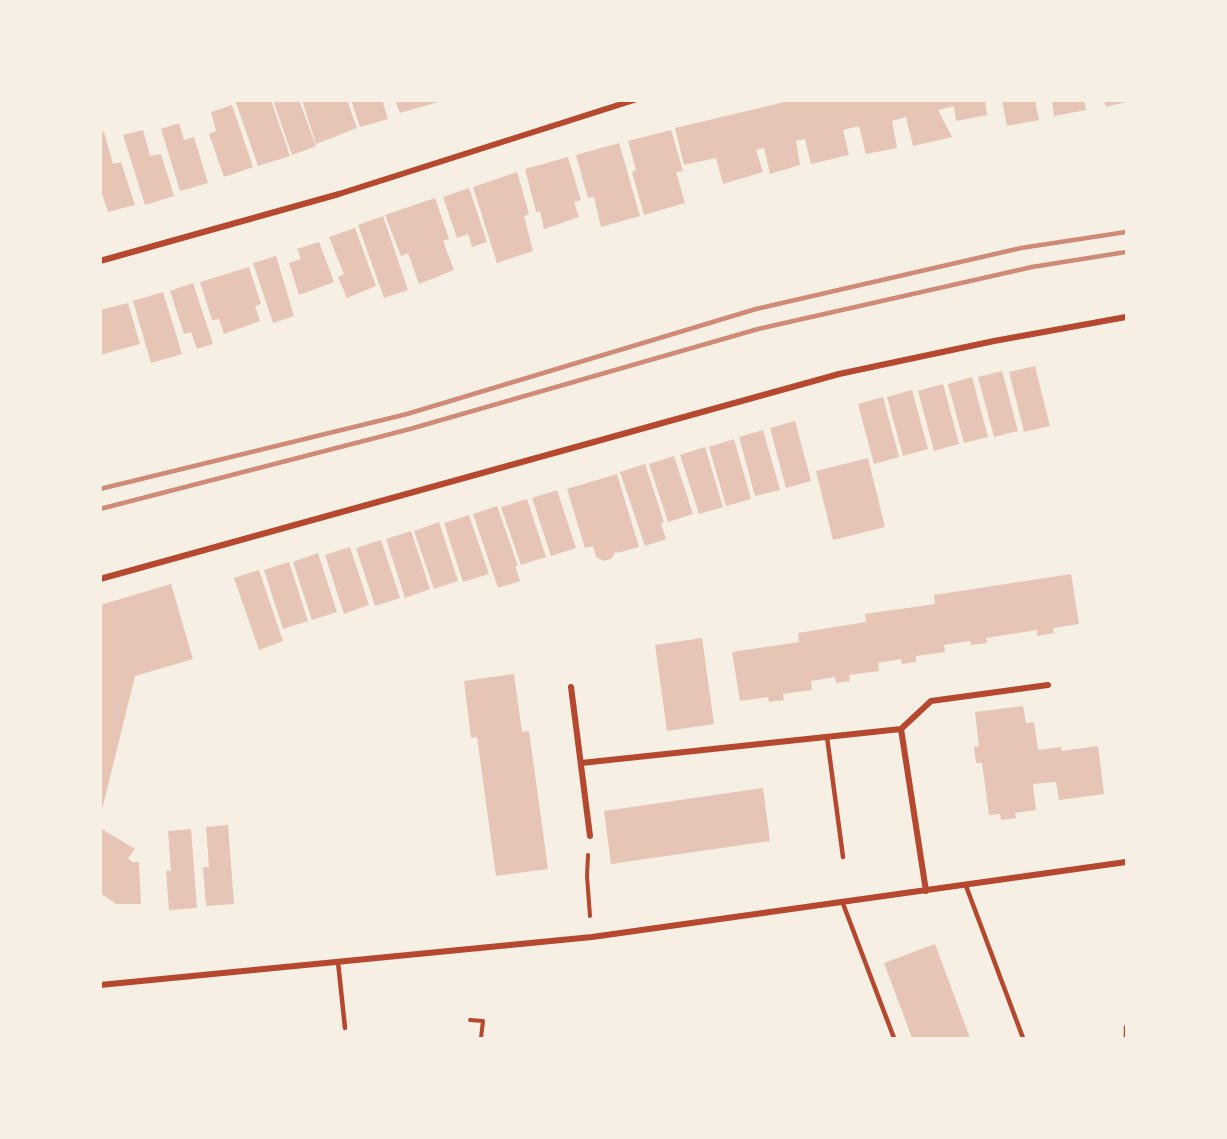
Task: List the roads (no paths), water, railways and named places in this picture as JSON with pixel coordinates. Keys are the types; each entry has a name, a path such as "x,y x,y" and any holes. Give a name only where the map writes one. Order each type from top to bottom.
{"street":[{"path":"100,261 339,194 634,100"},
{"path":"100,579 839,374 994,341 1126,317"},
{"path":"581,763 902,729 931,701 1048,685"},
{"path":"571,687 590,836"},
{"path":"902,729 926,891"},
{"path":"100,985 592,937 1126,862"}],"lane":[{"path":"827,737 843,857"},
{"path":"966,886 1023,1038"},
{"path":"842,901 894,1038"},
{"path":"338,962 345,1028"},
{"path":"1126,1027 1126,1038"}],"railway":[{"path":"100,489 407,414 756,309 1021,248 1126,232"},
{"path":"100,509 410,429 758,329 1032,267 1126,252"}]}
